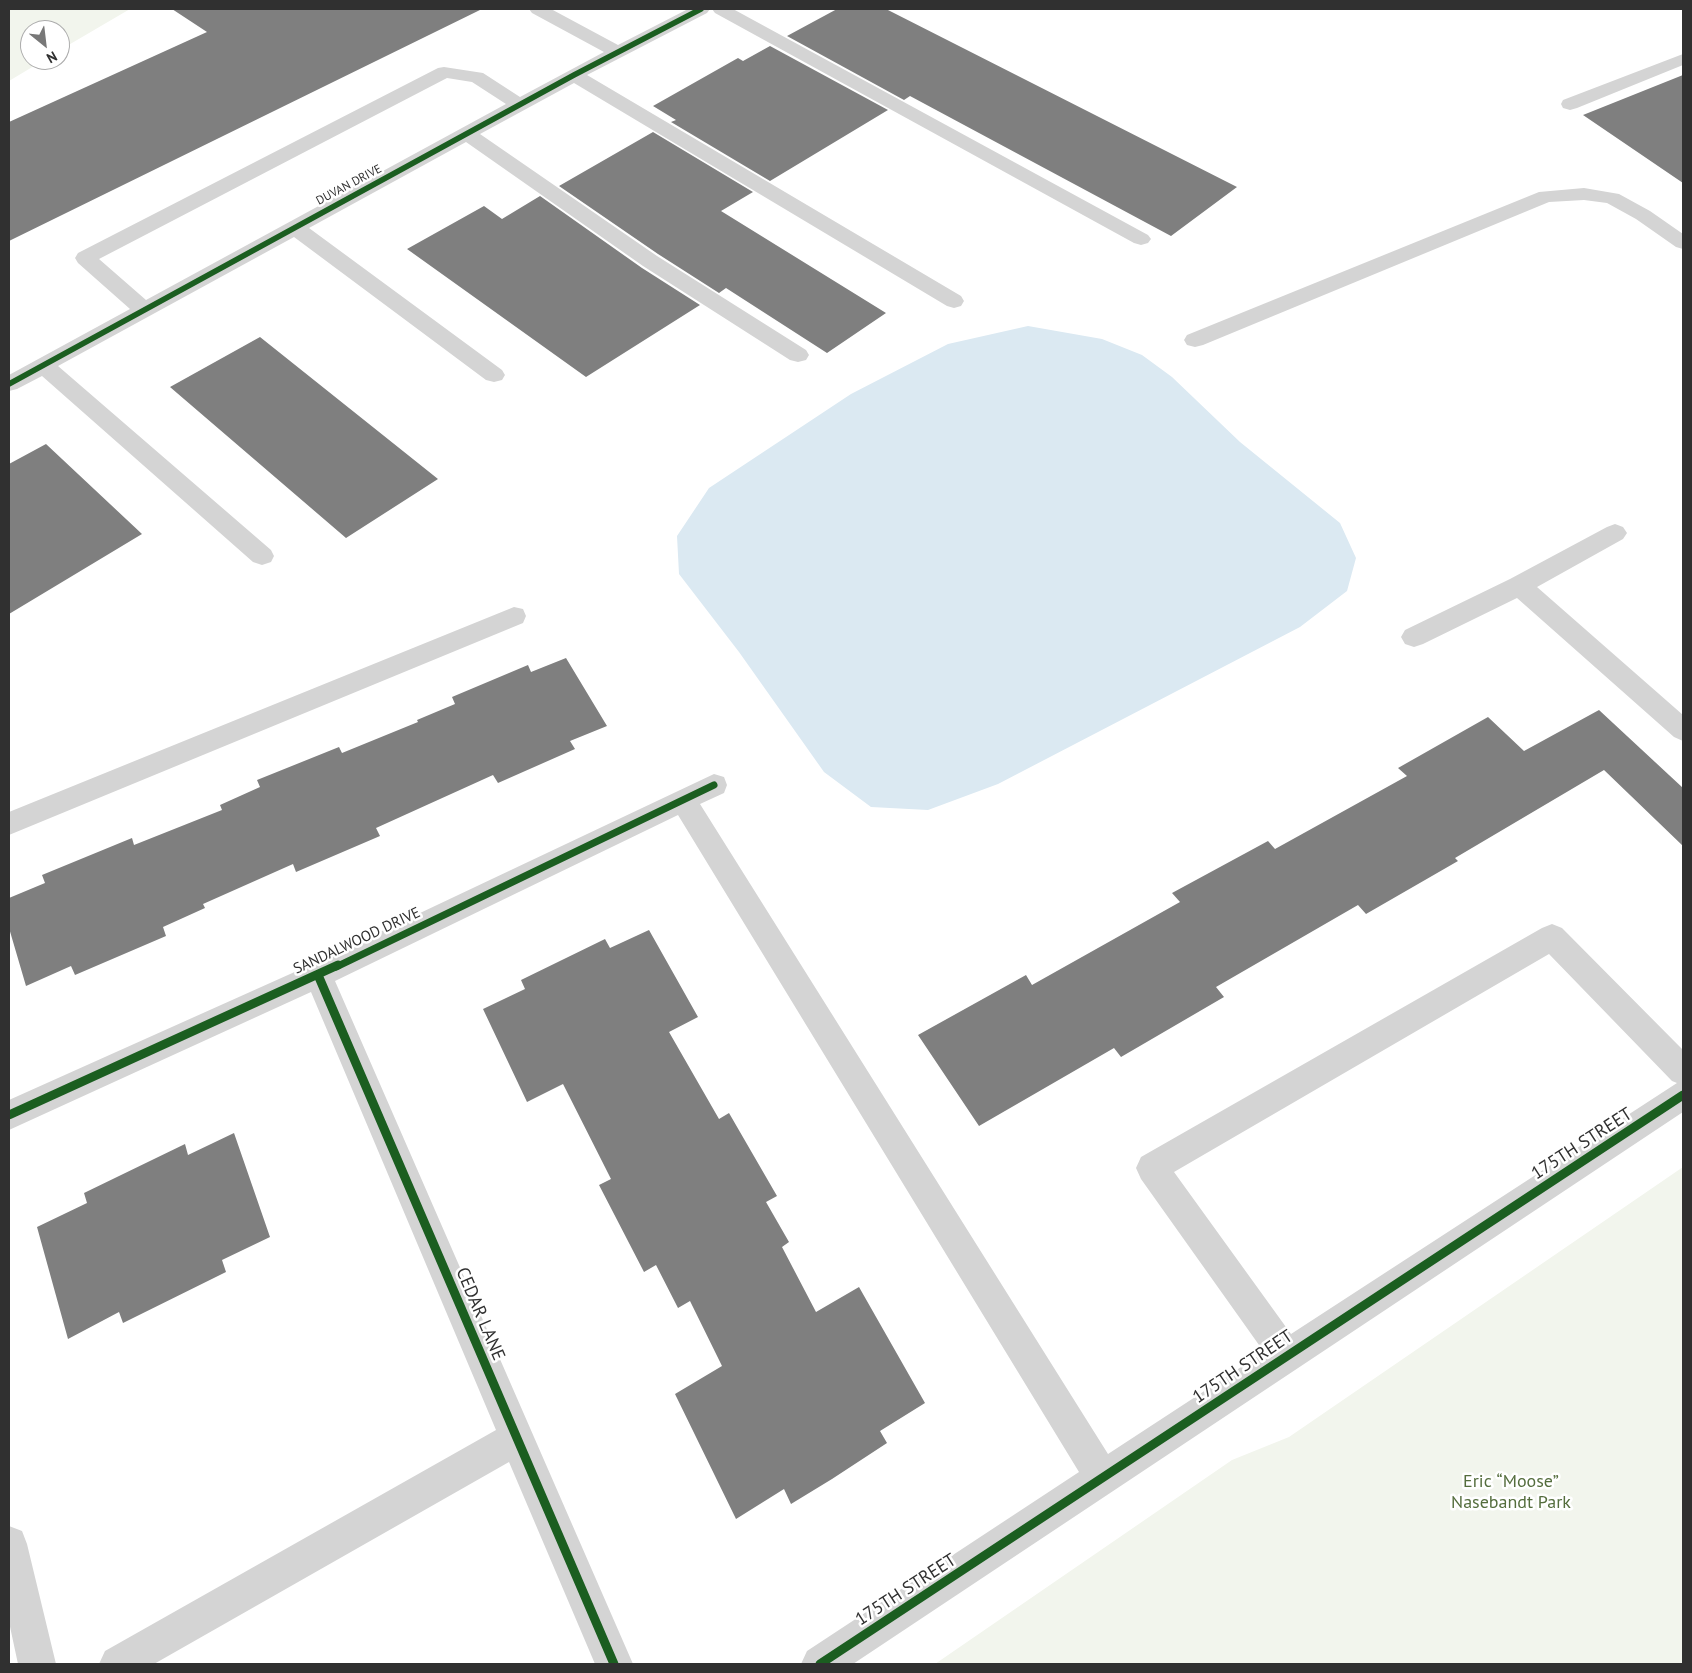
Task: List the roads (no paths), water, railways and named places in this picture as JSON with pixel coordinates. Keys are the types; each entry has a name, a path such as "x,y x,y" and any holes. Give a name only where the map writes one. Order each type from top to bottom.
{"street":[{"path":"538,9 617,52"},
{"name":"DUVAN DRIVE","path":"9,384 574,75 701,9"},
{"path":"721,9 1141,239"},
{"path":"1570,104 1683,59"},
{"path":"144,309 85,258 444,72 477,77 520,105"},
{"path":"574,75 954,301"},
{"path":"467,134 650,261 798,355"},
{"path":"1194,340 1546,196 1584,194 1612,198 1643,215 1683,243"},
{"path":"295,228 494,374"},
{"path":"43,364 262,556"},
{"path":"1414,637 1519,586 1615,533"},
{"path":"1519,586 1683,730"},
{"path":"9,824 514,616"},
{"name":"SANDALWOOD DRIVE","path":"9,1115 318,975 714,785"},
{"path":"683,800 1103,1478"},
{"path":"1287,1356 1152,1168 1552,937 1683,1071"},
{"name":"CEDAR LANE","path":"318,975 614,1664"},
{"name":"175TH STREET","path":"820,1664 1683,1095"},
{"path":"118,1664 517,1438"},
{"path":"9,1544 38,1664"}],"park label":[{"name":"Eric “Moose” Nasebandt Park","path":"1511,1492"}]}
